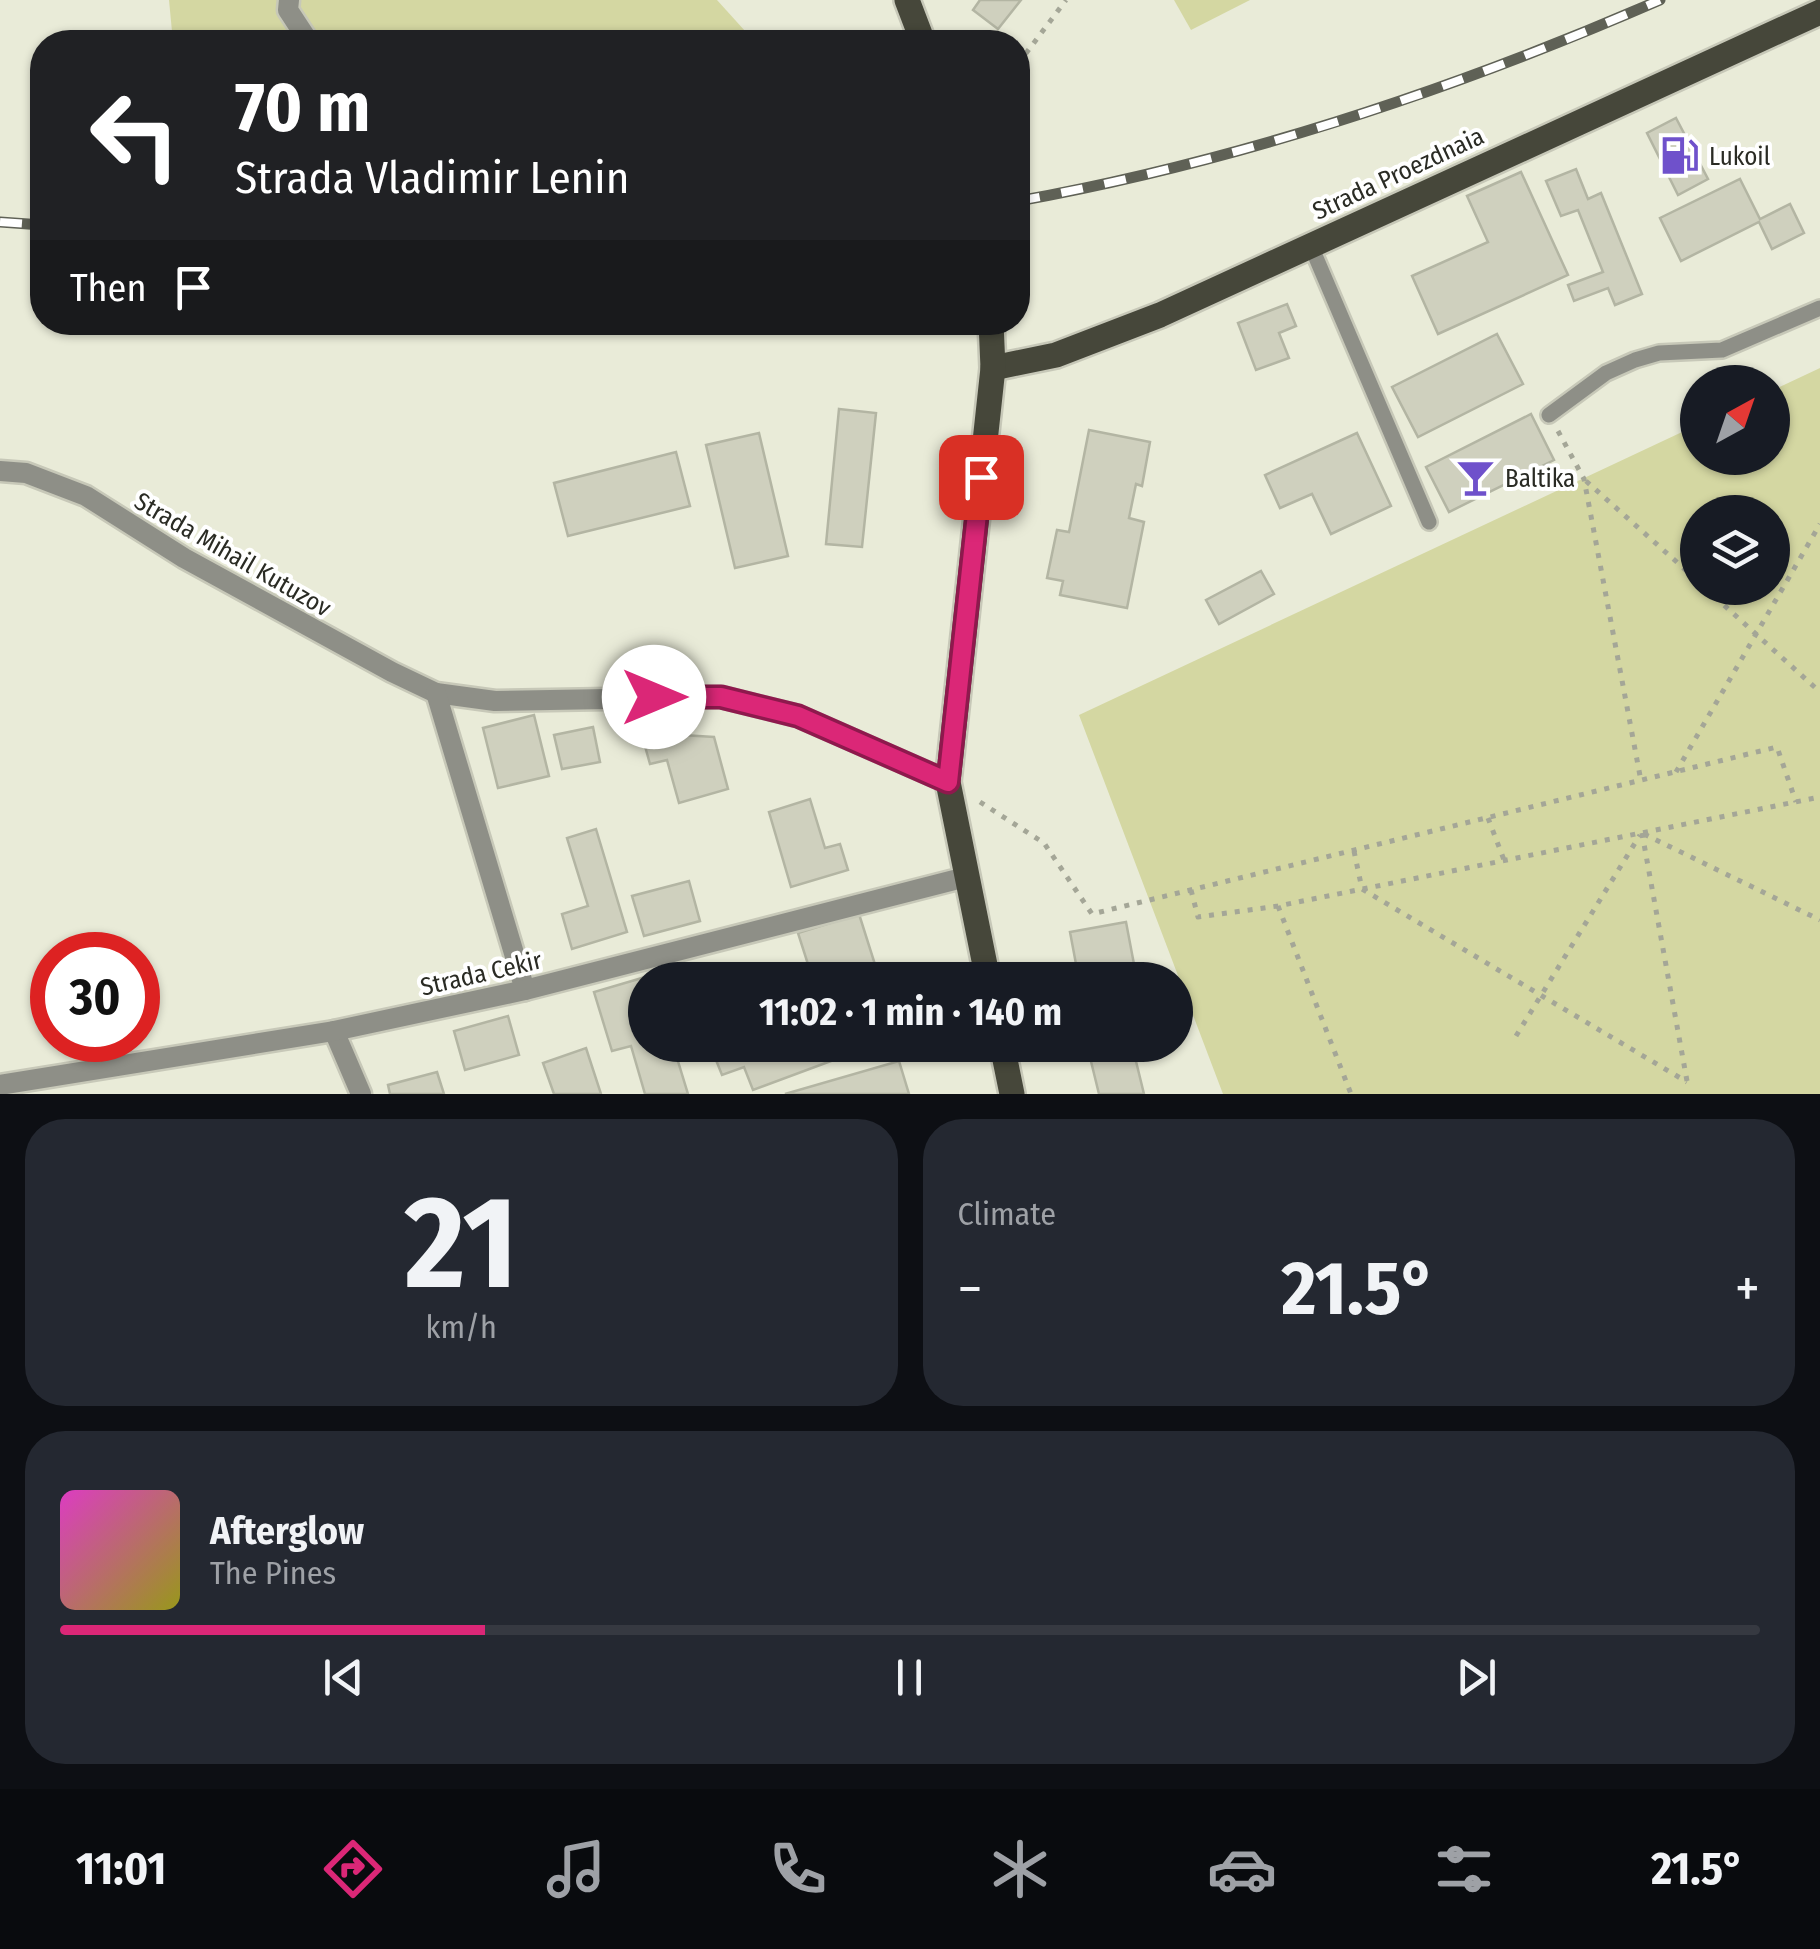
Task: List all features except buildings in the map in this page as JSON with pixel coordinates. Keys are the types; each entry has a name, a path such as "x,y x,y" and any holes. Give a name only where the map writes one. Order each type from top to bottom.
{"main road":[{"path":"907,0 918,30"},
{"name":"Strada Proezdnaia","path":"994,368 1056,355 1160,315 1820,12"},
{"path":"984,962 948,782 994,368 991,335"},
{"path":"1005,1062 1012,1094"}],"street":[{"path":"288,0 288,10 301,30"},
{"name":"Strada Mihail Kutuzov","path":"0,472 26,473 86,496 184,558 436,693 495,701 721,697 798,716 948,782"},
{"path":"436,693 525,990"},
{"name":"Strada Cekir","path":"0,1085 334,1031 525,990 966,877"},
{"path":"334,1031 361,1094"}],"lane":[{"path":"1311,246 1428,522"},
{"path":"1549,415 1606,373 1635,360 1660,353 1722,350 1820,308"}],"path":[{"path":"1030,48 1066,0"},
{"path":"1549,415 1584,479 1641,781"},
{"path":"1584,479 1680,564"},
{"path":"1676,772 1820,524"},
{"path":"1724,605 1820,692"},
{"path":"948,782 1044,842 1092,914 1777,748 1796,802"},
{"path":"1191,890 1198,917 1278,906 1820,797"},
{"path":"1488,818 1504,860"},
{"path":"1642,833 1820,920"},
{"path":"1354,850 1362,889 1688,1082 1642,833"},
{"path":"1516,1036 1642,833"},
{"path":"1278,906 1351,1094"}],"green space":[{"path":"169,0 717,0 744,30 172,30"},
{"path":"1174,0 1250,0 1191,30"},
{"path":"1820,368 1820,1094 1223,1094 1193,1015 1193,962 1173,962 1079,715 1680,433 1680,475 1790,475 1790,382"}],"railway":[{"path":"1030,199 1183,165 1345,119 1504,64 1660,0"},
{"path":"0,222 30,224"}],"place":[{"name":"Lukoil","path":"1679,156"},
{"name":"Baltika","path":"1475,478"}],"route":[{"path":"654,697 721,697 798,716 948,782 981,477"}]}
